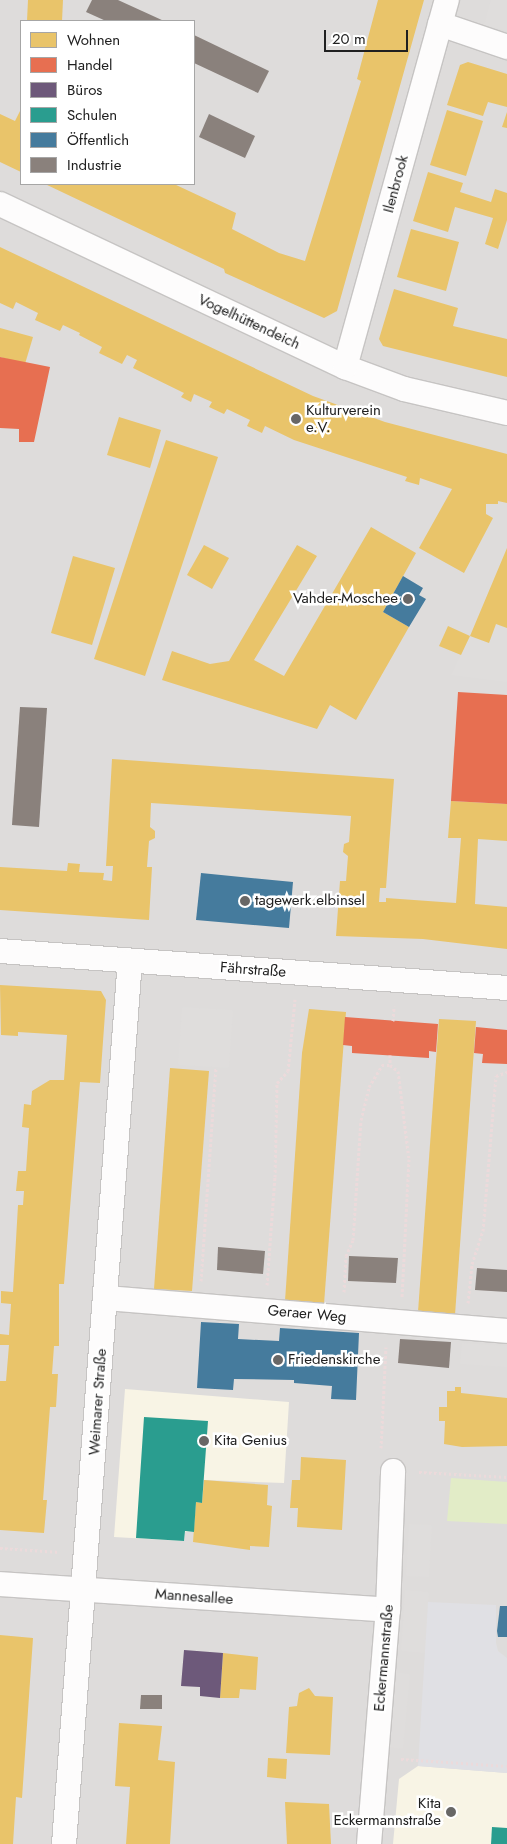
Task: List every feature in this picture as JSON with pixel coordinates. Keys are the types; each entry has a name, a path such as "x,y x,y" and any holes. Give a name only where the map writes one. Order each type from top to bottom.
{"street":[{"name":"Ilenbrook","path":"345,368 447,0"},
{"path":"440,24 507,47"},
{"name":"Vogelhüttendeich","path":"0,204 345,368 404,389 507,413"},
{"name":"Fährstraße","path":"0,950 507,988"},
{"name":"Weimarer Straße","path":"64,1844 85,1590 130,961"},
{"name":"Geraer Weg","path":"106,1298 507,1331"},
{"name":"Eckermannstraße","path":"369,1844 388,1610 394,1471"},
{"name":"Mannesallee","path":"0,1584 388,1610"}],"path":[{"path":"265,1311 275,1177 277,1083 288,1071 291,1055 297,973"},
{"path":"390,1055 390,1065"},
{"path":"342,1317 346,1256 353,1240 360,1120 369,1087 382,1065 390,1065 398,1071 409,1159 380,1466 394,1471 507,1477"},
{"path":"199,1306 216,1068"},
{"path":"466,1328 472,1264 484,1231 496,1076 507,1072"},
{"path":"0,1548 68,1553"},
{"path":"375,1760 419,1759 507,1766"}],"shaded area":[{"path":"0,0 507,0 507,1844 0,1844"},
{"path":"491,0 507,0 507,31 484,25"},
{"path":"496,624 507,628 507,682 451,675 470,636 489,643"},
{"path":"182,1007 233,1010 229,1068 178,1065"},
{"path":"462,1343 507,1346 507,1367 460,1364"},
{"name":"Kita Genius","path":"125,1389 289,1402 284,1483 204,1480 202,1503 196,1502 194,1532 185,1532 184,1541 114,1537"},
{"path":"409,1524 432,1525 429,1577 406,1576"},
{"path":"405,1590 429,1592 425,1653 401,1651"},
{"path":"428,1602 496,1605 496,1643 498,1651 507,1658 507,1773 418,1766"},
{"path":"393,1672 410,1674 403,1749 385,1747"},
{"name":"Kita Eckermannstraße","path":"418,1766 507,1773 507,1844 393,1844 399,1779"}],"green space":[{"path":"451,1478 507,1482 507,1524 447,1521"}],"building: Wohnen":[{"path":"28,0 63,0 62,20 27,20"},
{"path":"378,0 424,0 337,311 324,318 225,273 224,269 47,185 176,185 236,213 232,229 279,253 305,261 361,81 357,79"},
{"path":"468,62 507,74 507,107 488,102 483,116 447,105 460,65"},
{"path":"447,110 483,121 466,176 430,165"},
{"path":"20,111 20,172 0,162 0,114 15,121"},
{"path":"507,112 507,128 502,127"},
{"path":"428,172 463,183 460,192 491,202 495,189 507,193 507,220 498,249 485,244 493,218 455,207 448,232 413,221"},
{"path":"411,229 459,242 446,291 397,277"},
{"path":"0,247 313,396 385,422 507,454 507,503 498,501 498,504 486,504 486,514 493,518 464,573 419,548 452,489 420,478 419,485 405,481 407,477 294,440 265,426 262,433 247,426 250,420 227,409 224,414 209,407 212,402 194,394 191,402 181,397 184,393 133,368 137,360 127,355 122,364 99,353 102,347 79,335 80,333 63,325 60,331 35,320 38,313 16,302 13,309 0,303"},
{"path":"394,289 458,308 453,326 507,339 507,377 383,346 379,339"},
{"path":"0,328 33,337 25,364 0,357"},
{"path":"119,417 161,430 150,468 107,455"},
{"path":"166,440 218,457 145,676 94,659"},
{"path":"371,527 416,553 383,612 409,627 356,720 330,705 317,729 162,680 172,651 210,664 229,661 297,545 317,556 254,660 284,676"},
{"path":"204,545 229,558 212,589 187,575"},
{"path":"507,548 507,628 496,624 489,643 470,636"},
{"path":"73,556 115,568 92,645 51,633"},
{"path":"448,626 470,636 461,655 439,646"},
{"path":"112,759 394,779 386,888 380,888 379,902 386,902 386,898 456,903 461,838 448,838 451,801 507,804 507,841 478,839 475,904 507,907 507,949 423,939 336,936 340,881 346,881 348,856 343,852 344,844 349,842 351,816 151,803 150,827 155,831 155,838 149,841 147,867 152,867 149,920 0,910 0,867 67,871 68,863 80,864 79,872 104,873 103,880 112,881 113,866 106,866"},
{"path":"0,985 101,991 106,1000 100,1083 80,1082 64,1284 59,1284 59,1346 54,1346 52,1374 58,1374 56,1407 50,1407 43,1500 47,1500 44,1533 0,1530 0,1381 6,1381 9,1345 0,1345 0,1334 9,1335 11,1304 1,1303 1,1291 13,1292 18,1205 23,1205 24,1191 16,1191 18,1171 26,1171 29,1128 22,1127 24,1104 31,1105 32,1091 50,1080 64,1080 67,1035 18,1032 18,1036 1,1035"},
{"path":"309,1009 346,1012 324,1304 285,1301 302,1053"},
{"path":"439,1019 476,1021 455,1315 418,1312"},
{"path":"170,1068 209,1071 192,1291 154,1289"},
{"path":"455,1387 461,1387 461,1393 507,1398 507,1446 462,1447 444,1444 445,1421 439,1421 439,1407 447,1407 447,1391 455,1391"},
{"path":"301,1457 346,1460 342,1530 297,1527 298,1508 290,1508 292,1480 300,1480"},
{"path":"204,1480 268,1485 267,1505 272,1506 269,1547 250,1546 250,1550 193,1542 196,1502 202,1503"},
{"path":"0,1635 33,1638 22,1798 16,1797 13,1844 0,1844"},
{"path":"223,1653 258,1657 256,1690 240,1689 239,1698 220,1698"},
{"path":"309,1688 315,1696 333,1697 330,1755 286,1753 289,1707 297,1706 299,1693"},
{"path":"119,1723 162,1726 158,1760 175,1762 170,1844 126,1844 130,1787 115,1786"},
{"path":"268,1758 287,1759 286,1779 267,1777"},
{"path":"285,1802 329,1804 331,1844 287,1844"}],"building: Handel":[{"path":"0,357 50,367 34,442 19,442 19,429 0,428"},
{"path":"458,692 507,695 507,804 451,801"},
{"path":"345,1017 438,1024 436,1052 429,1051 429,1058 352,1053 352,1046 343,1045"},
{"path":"476,1027 507,1030 507,1064 482,1063 483,1054 474,1053"}],"building: Büros":[{"path":"184,1650 223,1653 220,1698 200,1696 200,1687 181,1686"}],"building: Schulen":[{"path":"144,1417 208,1421 202,1503 196,1502 194,1532 185,1531 184,1541 136,1538"},
{"path":"492,1827 507,1828 507,1844 491,1844"}],"building: Öffentlich":[{"path":"403,576 423,588 419,595 426,599 409,627 383,612"},
{"name":"tagewerk.elbinsel","path":"201,873 293,882 289,928 196,920"},
{"name":"Friedenskirche","path":"201,1322 239,1324 238,1339 279,1341 280,1328 359,1333 356,1400 331,1399 332,1386 294,1383 294,1380 234,1379 233,1390 197,1388"},
{"path":"500,1606 507,1606 507,1637 498,1637"}],"building: Industrie":[{"path":"92,0 118,0 162,20 104,20 86,12"},
{"path":"195,35 269,71 258,93 195,63"},
{"path":"209,114 255,136 245,158 199,137"},
{"path":"20,707 47,708 39,827 12,825"},
{"path":"218,1247 265,1251 263,1274 217,1270"},
{"path":"349,1256 398,1258 396,1283 348,1281"},
{"path":"477,1268 507,1270 507,1292 475,1290"},
{"path":"400,1339 451,1342 449,1368 398,1363"},
{"path":"141,1695 162,1695 162,1709 140,1709"}],"place":[{"name":"Kulturverein e.V.","path":"296,419"},
{"name":"Vahder-Moschee","path":"408,599"},
{"name":"tagewerk.elbinsel","path":"245,901"},
{"name":"Friedenskirche","path":"278,1360"},
{"name":"Kita Genius","path":"204,1441"},
{"name":"Kita Eckermannstraße","path":"451,1812"}]}
